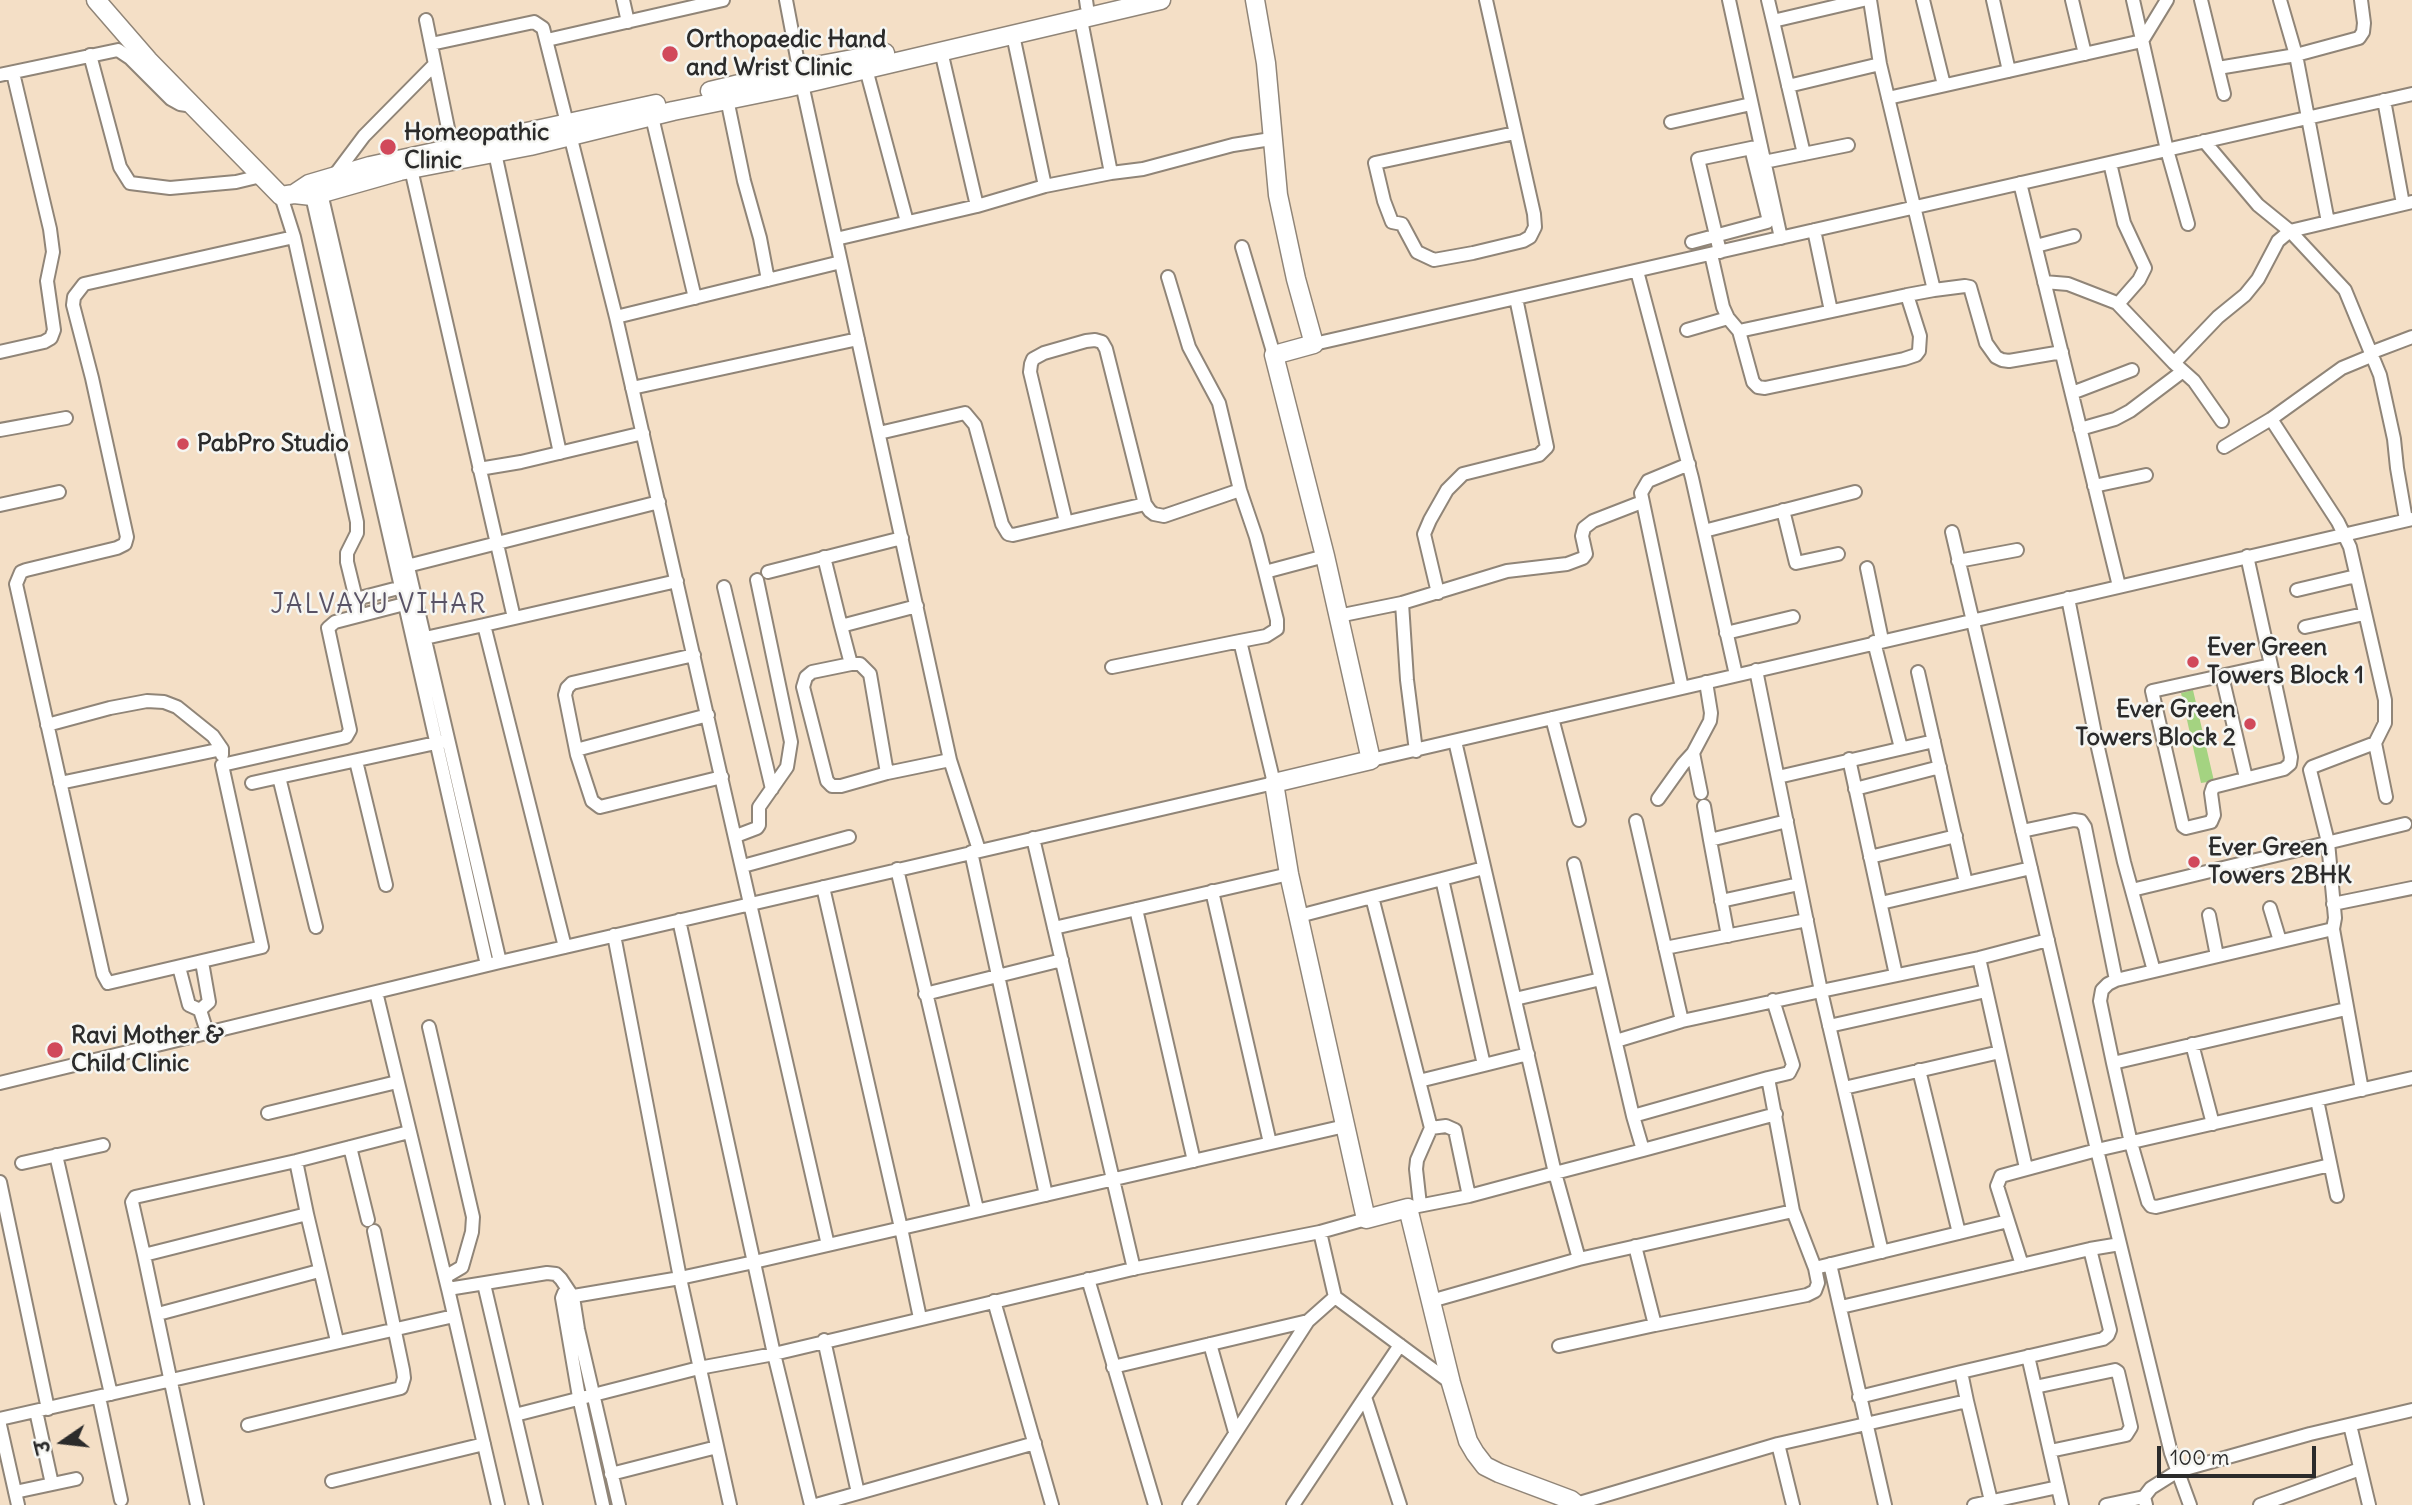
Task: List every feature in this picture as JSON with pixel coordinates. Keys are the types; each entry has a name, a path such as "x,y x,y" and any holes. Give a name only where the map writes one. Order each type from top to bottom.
{"street":[{"path":"96,0 119,28 261,176"},
{"path":"623,0 628,22"},
{"path":"547,40 723,0"},
{"path":"786,0 950,760 975,851 998,977 1046,1195"},
{"path":"90,55 120,167 130,183 170,188 236,182 261,176 310,189 495,153 568,130 801,77 1117,0"},
{"path":"310,189 452,148 652,117 801,77 866,69 1013,35 1085,9 1161,0"},
{"path":"1255,0 1266,63 1271,139 1286,233 1314,344"},
{"path":"1486,0 1534,214 1535,228 1530,237 1523,241 1440,259 1434,260 1417,252 1402,224 1392,222 1375,163 1515,133"},
{"path":"1692,242 1768,222 1751,104 1729,0"},
{"path":"1768,0 1804,154"},
{"path":"1773,21 1863,0"},
{"path":"1870,0 1880,64 1934,290"},
{"path":"1923,0 1944,85"},
{"path":"1993,0 2010,71"},
{"path":"2072,0 2085,54"},
{"path":"2133,0 2167,150 2188,224"},
{"path":"1888,97 2142,41 2167,0"},
{"path":"2201,0 2224,94"},
{"path":"2280,0 2296,55 2328,222"},
{"path":"2218,68 2296,55 2359,38 2364,23 2361,0"},
{"path":"1085,9 1111,173"},
{"path":"426,20 452,148"},
{"path":"431,44 534,22 544,28 616,317 828,1245"},
{"path":"1013,35 1045,186"},
{"path":"0,352 44,342 51,338 54,330 47,281 53,252 50,229 6,74 118,50 130,58 171,99 193,106"},
{"path":"942,51 977,206"},
{"path":"360,615 347,553 357,533 358,522 294,237 310,189 435,64"},
{"path":"1788,86 1880,64"},
{"path":"866,69 906,222"},
{"path":"1273,355 2412,94"},
{"path":"727,99 768,280"},
{"path":"2080,429 2115,419 2130,411 2179,367 2218,317 2245,295 2258,279 2278,241 2290,230 2408,203 2384,100"},
{"path":"1671,122 1751,104"},
{"path":"652,117 695,298"},
{"path":"836,239 977,206 1045,186 1143,169 1233,145 1271,139"},
{"path":"0,1083 494,963 2409,519 2380,375 2346,290 2290,230 2258,205 2204,141"},
{"path":"1764,162 1848,145"},
{"path":"1756,147 1764,162 1781,238"},
{"path":"1756,147 1698,159 1717,236 1716,253 1723,307 1739,331 1753,382 1758,387 1765,388 1916,355 1921,346 1908,295"},
{"path":"495,153 560,453"},
{"path":"2110,163 2124,223 2145,268 2139,280 2118,304"},
{"path":"411,169 514,618"},
{"path":"2020,183 2119,586"},
{"path":"310,189 407,566 407,586"},
{"path":"310,189 407,586 494,963"},
{"path":"1814,230 1831,311"},
{"path":"2036,246 2074,236"},
{"path":"47,725 110,708 164,702 177,707 213,736 222,749 222,765 263,944 260,948 114,982 105,980 60,783 47,725 16,584 26,570 117,548 125,544 127,537 73,304 74,297 84,284 294,237"},
{"path":"1242,247 1325,556 1371,760"},
{"path":"616,317 841,262"},
{"path":"1637,271 1689,464 1735,675"},
{"path":"1112,667 1266,636 1277,629 1278,620 1256,537 1240,490 1219,403 1189,347 1168,277"},
{"path":"2045,282 2068,284 2118,304 2194,381 2222,421"},
{"path":"1739,331 1908,295 1965,286 1970,287 1986,343 1996,357 2009,361 2062,352"},
{"path":"1438,593 1424,534 1447,490 1463,474 1539,455 1546,447 1516,298"},
{"path":"1687,330 1728,318"},
{"path":"2224,447 2271,419 2342,368 2412,337"},
{"path":"632,388 858,339"},
{"path":"1066,522 1030,372 1033,359 1044,353 1086,341 1102,342 1106,349 1145,504 1154,514 1164,516 1240,490"},
{"path":"2071,393 2132,370"},
{"path":"879,433 965,413 975,425 998,512 1008,534 1021,534 1145,504"},
{"path":"0,430 66,418"},
{"path":"2271,419 2344,534 2385,700 2385,723 2375,743 2386,797"},
{"path":"479,469 643,433"},
{"path":"1682,688 1641,493 1648,481 1689,464"},
{"path":"2094,486 2146,475"},
{"path":"0,505 59,492"},
{"path":"1704,531 1855,492"},
{"path":"407,566 659,502"},
{"path":"1338,616 1402,603 1507,571 1567,564 1583,558 1586,554 1582,536 1584,528 1594,521 1642,502"},
{"path":"1783,510 1796,563 1838,554"},
{"path":"1951,532 2171,1453 2190,1505"},
{"path":"736,836 757,828 760,807 787,767 791,742 762,576 902,538"},
{"path":"1958,561 2017,550"},
{"path":"1265,572 1325,556"},
{"path":"2247,556 2291,757 2290,764 2284,769 2213,787 2211,793 2214,818 2211,822 2183,827 2152,691 2270,665"},
{"path":"824,557 850,664"},
{"path":"1867,569 1878,641 1901,748"},
{"path":"2297,590 2356,576"},
{"path":"425,638 677,581"},
{"path":"356,599 407,586"},
{"path":"724,587 772,789"},
{"path":"2068,598 2096,740 2154,971"},
{"path":"222,765 346,737 349,730 328,628 335,622 410,602"},
{"path":"410,602 425,638 443,741"},
{"path":"1402,603 1407,680 1416,751"},
{"path":"841,626 917,606"},
{"path":"2305,627 2364,614"},
{"path":"1727,634 1793,617"},
{"path":"484,625 565,947"},
{"path":"1240,641 1274,783 1289,874 1366,1219"},
{"path":"694,655 572,683 565,695 576,750 592,801 600,807 722,777"},
{"path":"887,774 870,674 860,664 812,672 806,677 803,687 827,781 832,786 841,786 950,760"},
{"path":"1756,670 1821,991 1882,1252"},
{"path":"1918,672 1966,883"},
{"path":"2222,676 2246,778"},
{"path":"1658,799 1693,753 1712,713 1706,682"},
{"path":"576,750 708,715"},
{"path":"1552,718 1579,820"},
{"path":"252,783 443,741"},
{"path":"1455,741 1555,1173 1579,1259"},
{"path":"1778,777 1934,741"},
{"path":"2362,1090 2333,929 2335,918 2328,842 2309,770 2312,766 2375,743"},
{"path":"60,783 222,749"},
{"path":"1693,753 1728,936"},
{"path":"1849,759 1896,975"},
{"path":"356,761 386,885"},
{"path":"1856,789 1940,768"},
{"path":"279,777 316,928"},
{"path":"2022,831 2074,820 2081,821 2085,827 2116,980"},
{"path":"1636,821 1682,1021"},
{"path":"1710,840 1787,821"},
{"path":"2132,890 2405,824"},
{"path":"1870,857 1956,836"},
{"path":"743,866 849,838"},
{"path":"1033,838 1134,1269"},
{"path":"1574,864 1643,1150"},
{"path":"1299,916 1484,868"},
{"path":"1881,903 2031,868"},
{"path":"897,869 978,1209"},
{"path":"1054,928 1289,874"},
{"path":"1442,879 1484,1065"},
{"path":"1721,901 1800,884"},
{"path":"822,887 920,1318"},
{"path":"2333,904 2412,888"},
{"path":"1212,891 1270,1143"},
{"path":"1372,897 1431,1128 1417,1160 1414,1207 1430,1301 1468,1441 1485,1466 1573,1504 1778,1444 1967,1401"},
{"path":"2270,908 2280,941"},
{"path":"1136,909 1194,1161"},
{"path":"2209,915 2217,956"},
{"path":"679,920 774,1354 814,1505 1035,1443"},
{"path":"1665,948 1807,920"},
{"path":"2330,1165 2156,1207 2148,1202 2131,1143 2100,1001 2102,990 2116,980 2333,929"},
{"path":"614,936 680,1278 730,1505"},
{"path":"1616,1041 1682,1021 1979,958 2048,940"},
{"path":"1979,958 2026,1168"},
{"path":"925,994 1062,960"},
{"path":"200,1010 209,1002 202,961"},
{"path":"179,967 189,1005 200,1010 207,1032"},
{"path":"1515,999 1601,979"},
{"path":"1829,1026 1986,991"},
{"path":"376,992 447,1283 484,1444 494,1504"},
{"path":"1633,1116 1789,1073 1793,1065 1773,1000"},
{"path":"2113,1063 2346,1009"},
{"path":"429,1027 472,1217 472,1233 462,1268 447,1283"},
{"path":"2192,1044 2213,1124"},
{"path":"1844,1088 2000,1052"},
{"path":"1419,1081 1528,1054"},
{"path":"1919,1070 1959,1233"},
{"path":"1559,1346 1807,1295 1815,1291 1818,1283 1815,1268 1793,1211 1768,1078"},
{"path":"2022,1265 1997,1186 2001,1175 2097,1150 2412,1078"},
{"path":"268,1113 397,1082"},
{"path":"2317,1100 2337,1196"},
{"path":"515,1415 699,1367 774,1354 824,1340 1134,1269 1320,1232 1414,1207 1469,1196 1776,1114"},
{"path":"567,1294 680,1278 1345,1126"},
{"path":"1431,1128 1446,1126 1455,1130 1469,1196"},
{"path":"197,1505 132,1202 135,1197 296,1161 409,1132"},
{"path":"22,1163 103,1145"},
{"path":"248,1424 401,1388 404,1378 396,1328 350,1147"},
{"path":"56,1155 105,1396 121,1500"},
{"path":"296,1161 337,1341"},
{"path":"0,1182 42,1410 52,1484"},
{"path":"1430,1301 1579,1259 1793,1211"},
{"path":"144,1255 307,1214"},
{"path":"1815,1268 2008,1221"},
{"path":"1320,1232 1335,1297 1451,1383"},
{"path":"1841,1307 2120,1244"},
{"path":"1635,1246 1655,1325"},
{"path":"1859,1397 2103,1339 2110,1330 2090,1250"},
{"path":"1830,1264 1885,1505"},
{"path":"158,1314 319,1271"},
{"path":"447,1283 484,1284 547,1273 556,1274 567,1294 619,1505"},
{"path":"1088,1279 1155,1505"},
{"path":"484,1284 536,1505"},
{"path":"567,1294 579,1397 603,1505"},
{"path":"1189,1505 1308,1321 1335,1297"},
{"path":"994,1301 1052,1505"},
{"path":"0,1419 454,1316"},
{"path":"1112,1367 1308,1321"},
{"path":"824,1340 858,1493"},
{"path":"1210,1344 1235,1432"},
{"path":"1293,1505 1400,1345"},
{"path":"2028,1356 2062,1505"},
{"path":"2035,1387 2115,1370 2118,1372 2131,1427 2126,1434 2050,1451"},
{"path":"1961,1372 1992,1503"},
{"path":"1365,1397 1400,1505"},
{"path":"2106,1505 2145,1501 2151,1488 2178,1471 2412,1410"},
{"path":"0,1425 11,1490 76,1479"},
{"path":"2350,1425 2369,1505"},
{"path":"332,1481 484,1444"},
{"path":"1778,1444 1793,1505"},
{"path":"611,1474 717,1447"},
{"path":"2260,1505 2360,1469"},
{"path":"1974,1505 2058,1487"}],"green space":[{"path":"2193,690 2214,781 2201,783 2181,693"}],"place":[{"name":"Orthopaedic Hand and Wrist Clinic","path":"670,54"},
{"name":"Homeopathic Clinic","path":"388,147"},
{"name":"PabPro Studio","path":"183,444"},
{"name":"Ever Green Towers Block 1","path":"2193,662"},
{"name":"Ever Green Towers Block 2","path":"2250,724"},
{"name":"Ever Green Towers 2BHK","path":"2194,862"},
{"name":"Ravi Mother & Child Clinic","path":"55,1050"}],"district":[{"name":"JALVAYU VIHAR","path":"379,606"}]}
